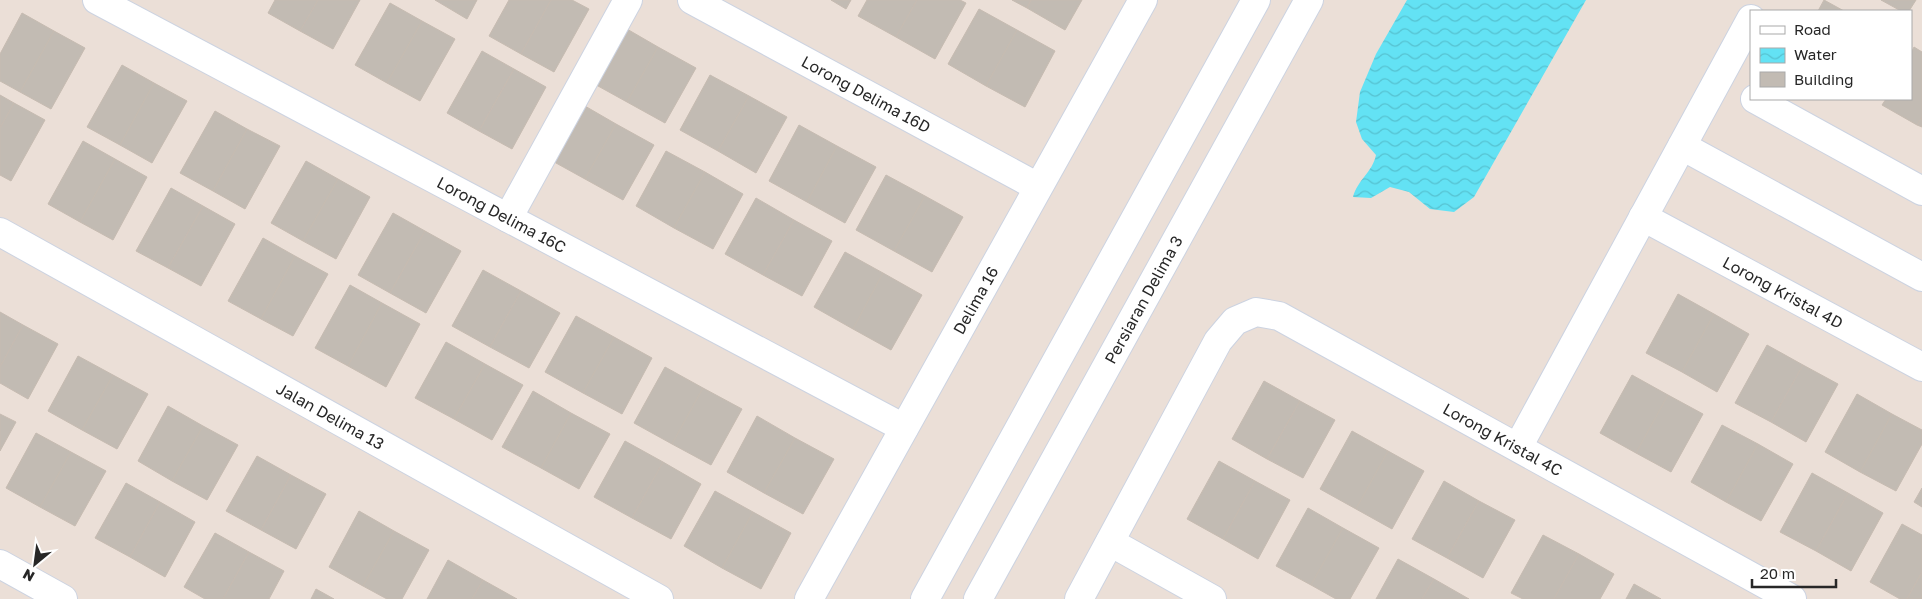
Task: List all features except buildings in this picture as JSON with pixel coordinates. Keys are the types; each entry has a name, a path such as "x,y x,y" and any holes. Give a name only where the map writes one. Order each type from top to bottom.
{"street":[{"name":"Lorong Delima 16C","path":"97,0 904,428"},
{"path":"508,218 628,0"},
{"name":"Lorong Delima 16D","path":"692,0 1038,187"},
{"name":"Delima 16","path":"809,599 1143,0"},
{"path":"1238,32 1242,0"},
{"path":"924,599 1256,0"},
{"name":"Persiaran Delima 3","path":"978,599 1309,0"},
{"path":"1518,447 1750,21"},
{"path":"1718,78 1750,95"},
{"path":"1757,100 1922,191"},
{"path":"1682,146 1922,277"},
{"name":"Lorong Kristal 4D","path":"1643,217 1922,367"},
{"name":"Jalan Delima 13","path":"0,232 659,599"},
{"name":"Lorong Kristal 4C","path":"1079,599 1218,341 1235,321 1256,312 1279,316 1792,599"},
{"path":"1110,542 1212,599"},
{"path":"0,564 63,599"}],"water":[{"path":"1407,0 1586,0 1474,197 1454,212 1430,209 1409,192 1390,187 1371,198 1353,197 1376,155 1362,139 1356,122 1360,92 1376,54"}]}
